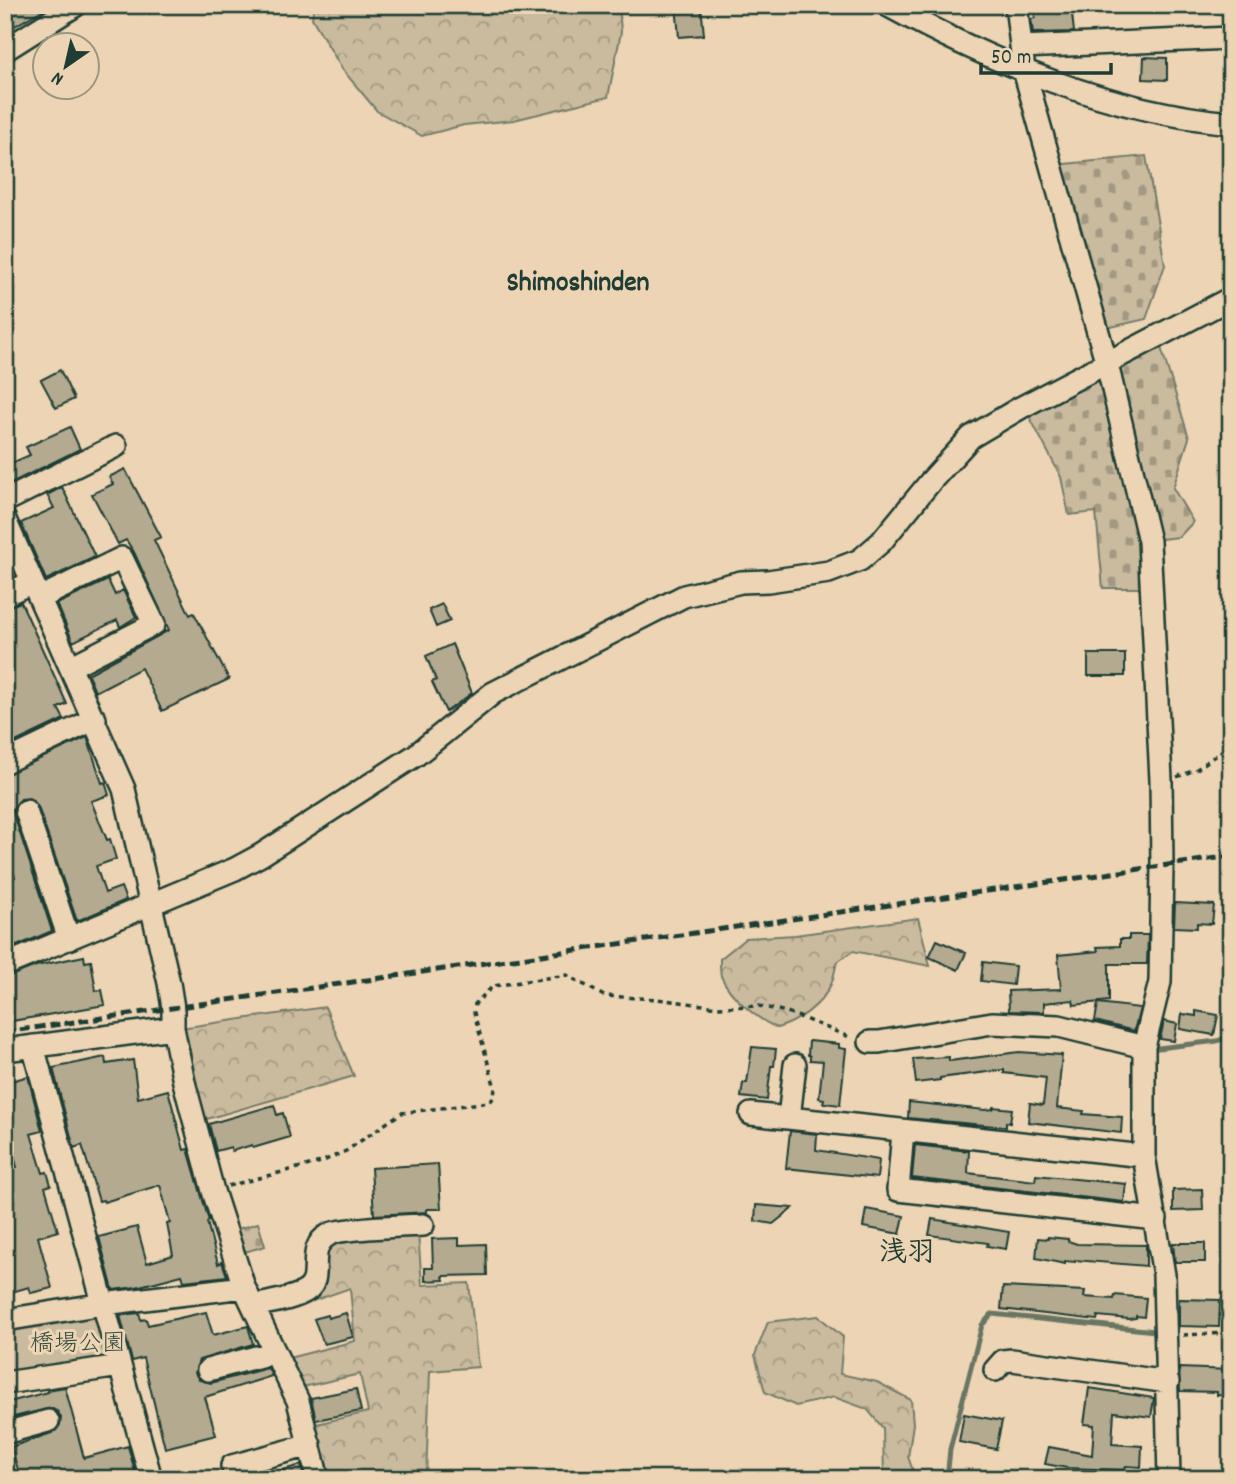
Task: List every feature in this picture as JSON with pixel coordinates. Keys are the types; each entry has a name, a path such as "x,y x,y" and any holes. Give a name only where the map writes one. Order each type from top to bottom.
{"street":[{"path":"5,50 76,5"},
{"path":"887,5 923,25 1024,70 1104,98 1188,119 1231,123"},
{"path":"1016,5 1024,70 1107,364 1149,541 1161,780 1160,982 1144,1047 1144,1156 1164,1275 1169,1479"},
{"path":"1021,47 1231,38"},
{"path":"5,965 149,906 261,855 416,755 493,693 684,596 741,582 829,572 860,559 881,542 971,437 1020,408 1231,298"},
{"path":"5,501 116,446"},
{"path":"5,520 124,789 169,983 173,1028 184,1082 213,1191 249,1297 298,1401 318,1479"},
{"path":"5,595 36,590 122,558 154,624 70,667"},
{"path":"5,762 95,719"},
{"path":"26,811 69,939"},
{"path":"870,1042 992,1023 1059,1026 1144,1047"},
{"path":"5,1050 173,1028"},
{"path":"33,1046 151,1479"},
{"path":"789,1118 795,1065"},
{"path":"751,1114 1144,1156"},
{"path":"903,1131 898,1190 1156,1219"},
{"path":"5,1320 103,1304 249,1297 308,1290 315,1277 314,1258 319,1242 332,1233 423,1225"},
{"path":"208,1370 275,1352"},
{"path":"995,1370 1003,1361 1012,1360 1168,1382"},
{"path":"5,1382 120,1366"},
{"path":"5,1433 48,1421"},
{"path":"232,1466 310,1445"}],"path":[{"path":"1161,780 1182,776 1197,769 1231,744"},
{"path":"213,1191 321,1162 345,1151 401,1112 490,1102 495,1088 474,1013 475,1004 493,986 567,975 604,996 657,999 718,1007 759,1006 786,1012 870,1042"},
{"path":"1167,1335 1231,1333"}],"green space":[{"path":"314,5 619,5 621,32 608,97 514,120 464,125 422,136 377,111 342,69 312,18"},
{"path":"1146,156 1165,265 1146,319 1102,329 1055,165"},
{"path":"1159,341 1189,438 1173,488 1193,522 1179,537 1143,541 1145,588 1103,588 1096,512 1069,515 1061,477 1025,408"},
{"path":"918,918 930,966 853,951 837,962 831,984 822,999 801,1017 777,1028 745,1006 731,992 721,976 720,959 746,938 795,935"},
{"path":"325,1007 354,1076 200,1121 180,1028"},
{"path":"258,1223 265,1246 238,1254 231,1231"},
{"path":"418,1233 422,1285 469,1283 478,1367 430,1371 426,1479 324,1479 312,1425 368,1412 360,1374 298,1388 285,1359 355,1341 350,1288 310,1302 307,1300 333,1235"},
{"name":"橋場公園","path":"92,1314 98,1319 110,1359 5,1377 5,1327"},
{"path":"818,1316 843,1337 840,1374 877,1382 911,1400 913,1424 908,1457 916,1479 884,1479 883,1428 867,1409 834,1397 796,1406 765,1392 755,1355 768,1322"}],"building":[{"path":"5,5 51,5 11,28 5,15"},
{"path":"676,5 701,5 704,35 679,37"},
{"path":"1034,5 1071,5 1074,32 1033,33 1031,19 1035,18"},
{"path":"1144,57 1167,58 1167,80 1143,79"},
{"path":"60,370 74,399 56,408 41,380"},
{"path":"70,427 80,449 5,486 5,466 30,455 26,447"},
{"path":"125,469 161,537 154,540 190,615 194,613 229,679 162,711 141,668 95,692 88,674 169,630 134,552 126,540 118,544 92,494 113,484 109,477"},
{"path":"62,487 95,557 46,580 21,523 54,508 47,495"},
{"path":"108,580 115,595 123,590 136,617 120,627 117,620 73,642 57,604"},
{"path":"21,602 67,704 58,708 64,719 5,747 5,608"},
{"path":"442,604 450,621 436,627 429,610"},
{"path":"452,644 472,693 446,712 432,682 436,680 426,656"},
{"path":"1088,654 1125,654 1125,676 1088,676"},
{"path":"87,737 102,783 105,782 109,795 91,801 107,840 110,839 116,859 96,866 105,893 121,887 126,900 77,921 38,807 29,798 21,799 13,808 14,815 52,931 5,951 5,880 15,877 5,848 5,775"},
{"path":"1175,903 1214,905 1212,924 1197,923 1197,928 1174,927"},
{"path":"1129,935 1148,935 1147,964 1109,964 1109,1001 1074,1005 1073,1000 1044,1003 1044,1012 1009,1011 1008,991 1061,989 1058,955 1098,951 1097,947 1120,946 1120,939 1129,939"},
{"path":"937,940 966,953 958,970 929,957"},
{"path":"84,956 85,962 91,961 96,991 102,990 105,1005 12,1021 5,978 36,966"},
{"path":"983,962 1015,966 1013,985 981,981"},
{"path":"1098,1003 1140,1008 1134,1031 1095,1021"},
{"path":"1196,1011 1218,1015 1214,1035 1180,1029 1182,1014 1196,1016"},
{"path":"1164,1021 1177,1024 1174,1041 1160,1039"},
{"path":"809,1041 839,1044 839,1048 846,1049 840,1105 823,1103 824,1099 819,1098 823,1061 810,1060"},
{"path":"752,1047 776,1049 767,1100 741,1097 743,1083 747,1083"},
{"path":"1019,1052 1062,1055 1057,1108 1084,1111 1083,1114 1122,1117 1121,1133 1028,1122 1030,1103 1043,1105 1046,1078 1004,1073 1004,1070 916,1083 913,1059 949,1057 949,1061"},
{"path":"105,1057 106,1064 133,1060 138,1098 168,1090 184,1150 188,1149 209,1221 207,1222 218,1264 222,1262 227,1276 184,1281 182,1275 113,1290 99,1237 137,1227 147,1263 173,1255 167,1224 170,1223 160,1185 104,1202 99,1201 82,1145 74,1148 53,1068"},
{"path":"28,1076 42,1131 31,1134 43,1173 47,1172 51,1185 45,1187 58,1231 38,1237 52,1288 31,1293 29,1287 5,1294 5,1171 17,1167 9,1138 5,1139 5,1083"},
{"path":"909,1102 985,1110 993,1107 1012,1109 1010,1123 1006,1122 1006,1127 908,1118"},
{"path":"274,1105 277,1115 283,1113 290,1137 253,1148 252,1145 232,1151 231,1147 216,1151 209,1124"},
{"path":"790,1131 817,1134 816,1150 879,1160 877,1178 786,1168"},
{"path":"915,1145 969,1151 968,1173 1035,1181 1036,1175 1126,1184 1124,1202 912,1178"},
{"path":"438,1164 441,1209 374,1215 371,1168"},
{"path":"1202,1189 1203,1210 1173,1211 1173,1190"},
{"path":"756,1205 793,1208 773,1224 755,1221"},
{"path":"866,1209 904,1216 900,1234 863,1227"},
{"path":"932,1219 1009,1232 1006,1249 987,1246 988,1243 929,1235"},
{"path":"459,1238 459,1245 486,1244 487,1275 443,1276 444,1280 425,1281 425,1268 433,1268 432,1239"},
{"path":"1038,1238 1068,1239 1077,1244 1146,1245 1146,1266 1075,1260 1065,1261 1065,1264 1036,1258"},
{"path":"1173,1243 1205,1243 1205,1262 1175,1262"},
{"path":"1003,1287 1085,1291 1084,1297 1114,1299 1115,1295 1146,1298 1144,1317 1129,1319 1098,1316 1097,1320 1001,1309"},
{"path":"1179,1299 1220,1300 1219,1327 1179,1326"},
{"path":"206,1312 213,1335 248,1326 253,1344 199,1360 195,1373 199,1380 211,1383 268,1368 272,1376 205,1397 216,1435 165,1448 143,1358 132,1361 120,1315 139,1313 141,1320 146,1319 148,1325"},
{"path":"346,1313 353,1337 324,1344 314,1319"},
{"path":"1179,1368 1231,1370 1231,1396 1217,1395 1217,1392 1180,1391"},
{"path":"65,1387 84,1458 128,1446 135,1472 110,1479 21,1479 11,1447 52,1433 60,1425 61,1418 58,1412 51,1408 5,1419 5,1403"},
{"path":"1089,1388 1154,1398 1151,1417 1114,1412 1112,1444 1142,1446 1141,1467 1126,1466 1125,1470 1067,1468 1045,1464 1049,1447 1092,1455 1094,1425 1084,1424"},
{"path":"356,1389 361,1411 316,1420 311,1398"},
{"path":"964,1414 1002,1421 996,1449 959,1442"},
{"path":"301,1465 304,1479 269,1479 268,1474"}],"waterway":[{"path":"1150,1049 1217,1041 1231,1036"},
{"path":"947,1479 950,1449 982,1325 992,1314 1155,1331 1155,1325"}],"railway":[{"path":"5,1032 1231,856"}],"district":[{"name":"Shimoshinden","path":"578,280"},
{"name":"浅羽","path":"907,1250"}]}
